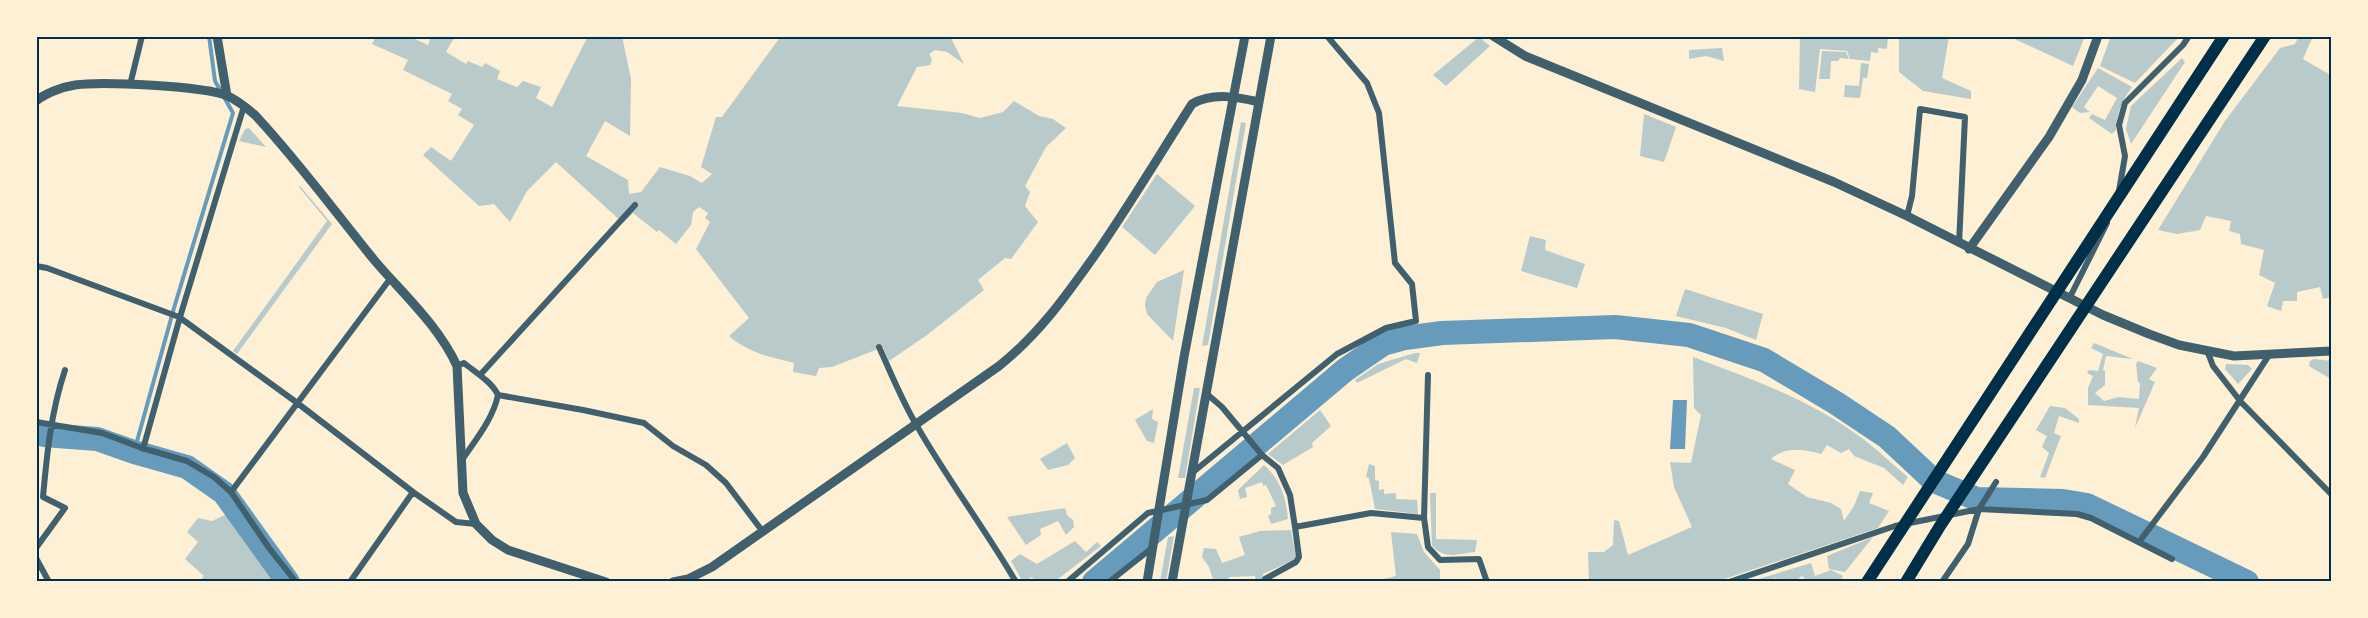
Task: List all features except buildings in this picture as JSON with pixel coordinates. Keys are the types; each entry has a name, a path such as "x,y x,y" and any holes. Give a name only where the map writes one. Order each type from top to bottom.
{"highway":[{"path":"1868,582 2224,36"},
{"path":"1906,582 1940,526 2265,36"}],"street":[{"path":"130,86 142,36"},
{"path":"217,36 227,96"},
{"path":"1147,582 1184,357 1245,36"},
{"path":"1172,582 1271,36"},
{"path":"1192,473 1336,354 1386,328 1416,321 1412,284 1395,263 1379,113 1367,83 1327,36"},
{"path":"1493,36 1525,56 1834,182 2149,334 2208,353 2234,356 2332,351"},
{"path":"1970,249 2049,137 2082,80 2098,36"},
{"path":"2070,297 2098,245 2117,200 2125,156 2119,125 2124,103 2183,45 2189,36"},
{"path":"36,102 56,91 73,86 130,86 213,92 227,96 244,106 270,131 390,279 440,334 457,366 463,494 476,524 492,540 508,550 606,582"},
{"path":"673,582 688,580 712,567 763,532 999,366 1040,329 1062,302 1116,224 1192,104 1203,98 1235,96 1259,102"},
{"path":"142,448 179,317 244,106"},
{"path":"1907,216 1912,196 1920,109 1965,117 1959,244"},
{"path":"480,375 635,205"},
{"path":"36,266 47,268 179,317 456,522 476,524"},
{"path":"231,492 390,279"},
{"path":"879,347 916,425 970,510 989,535 1016,582"},
{"path":"2208,353 2213,366 2241,402 2332,495"},
{"path":"2139,542 2241,402 2269,355"},
{"path":"457,366 464,363 496,390 498,395 488,421 461,462"},
{"path":"36,548 65,508 43,497 50,426 65,370"},
{"path":"1428,375 1424,519 1427,541 1432,553 1443,560 1479,558 1487,582"},
{"path":"1207,394 1222,407 1262,455 1278,468 1290,495 1299,557 1296,562 1265,579 1265,582"},
{"path":"498,395 644,423 726,483 763,532"},
{"path":"36,422 102,433 187,461 214,477 231,492 269,548 296,582"},
{"path":"1067,582 1078,579 1149,513 1208,500 1262,455"},
{"path":"1942,582 1968,544 1979,509 1996,482"},
{"path":"350,582 413,492"},
{"path":"1729,582 1895,526 1979,509 2077,514 2091,518 2172,559"},
{"path":"1295,527 1371,513 1424,519"},
{"path":"1109,582 1152,548"},
{"path":"36,558 49,582"}],"shaded area":[{"path":"376,36 408,36 428,45 431,36 455,36 446,52 466,64 468,61 482,67 485,63 500,71 497,79 517,87 523,81 541,87 536,98 552,107 588,36 622,36 631,79 630,136 605,121 586,156 628,180 629,194 641,192 660,167 690,176 702,183 712,174 701,167 716,117 722,117 781,36 950,36 964,64 947,52 935,50 929,54 932,59 930,65 917,67 897,106 962,113 980,118 1003,112 1014,101 1039,116 1053,119 1066,128 1046,147 1025,186 1030,192 1025,206 1038,222 1011,259 1005,258 978,280 984,290 927,335 889,361 883,347 832,367 819,368 816,376 793,372 794,363 752,350 729,336 749,318 696,249 710,222 705,218 708,213 699,207 693,212 691,225 676,244 633,213 623,223 556,162 527,191 510,222 494,204 479,206 423,155 431,147 451,161 474,125 458,115 462,109 448,101 452,94 403,70 408,60 372,44"},
{"path":"1800,36 1888,36 1887,49 1878,48 1878,53 1871,52 1870,61 1850,59 1847,51 1820,49 1815,92 1799,89"},
{"path":"1902,36 1949,36 1942,78 1971,91 1971,99 1923,91 1899,72 1899,38"},
{"path":"2008,36 2085,36 2073,66"},
{"path":"2111,36 2180,36 2135,83 2100,66"},
{"path":"2299,36 2313,36 2303,59 2332,76 2332,297 2323,299 2320,287 2297,292 2297,301 2283,301 2281,311 2267,306 2275,283 2259,275 2264,250 2241,244 2240,234 2229,231 2231,221 2206,216 2200,230 2177,234 2158,230 2225,121 2280,48 2295,44"},
{"path":"1479,37 1490,46 1446,86 1433,75"},
{"path":"1722,48 1724,61 1706,56 1689,59 1689,50"},
{"path":"1822,51 1846,52 1849,59 1840,58 1838,61 1831,61 1830,79 1819,79"},
{"path":"2182,58 2185,62 2131,144 2126,129 2131,106"},
{"path":"1861,63 1869,64 1867,78 1863,78 1860,98 1844,97 1845,85 1859,86"},
{"path":"2098,68 2132,87 2120,107 2116,130 2112,134 2089,118 2092,114 2105,120 2117,98 2098,86 2084,107 2090,112 2080,113 2072,107"},
{"path":"1644,114 1676,127 1664,162 1640,156"},
{"path":"1241,122 1246,123 1208,345 1202,346"},
{"path":"249,128 266,147 239,141 245,129"},
{"path":"1157,174 1195,206 1155,255 1122,227"},
{"path":"300,186 332,224 237,354 233,351 327,221"},
{"path":"1530,236 1546,240 1545,250 1585,264 1577,288 1521,271"},
{"path":"1184,270 1173,341 1147,314 1146,298 1157,282"},
{"path":"1685,289 1763,314 1756,340 1726,328 1676,316"},
{"path":"2094,343 2133,359 2106,356 2103,370 2105,371 2105,385 2095,393 2104,401 2119,397 2139,399 2140,383 2136,364 2138,361 2157,368 2149,379 2155,382 2135,428 2139,408 2088,405 2088,388 2093,376 2087,373 2089,370 2098,371 2103,354 2091,348"},
{"path":"1420,353 1417,363 1406,359 1357,383 1355,380 1378,364"},
{"path":"1693,357 1779,391 1820,411 1865,441 1908,477 1903,485 1884,468 1854,456 1849,449 1841,453 1827,445 1821,454 1788,450 1771,459 1795,470 1788,484 1807,497 1831,503 1841,509 1844,521 1860,491 1873,493 1869,503 1889,511 1878,528 1715,582 1589,582 1588,552 1604,552 1613,545 1614,520 1619,521 1628,555 1692,527 1674,487 1670,462 1691,463 1701,415 1694,408"},
{"path":"2314,359 2332,361 2332,372 2329,378 2309,366 2310,361"},
{"path":"2226,364 2248,365 2252,369 2238,384 2225,369"},
{"path":"1194,388 1200,388 1185,478 1178,478"},
{"path":"2050,406 2065,408 2079,419 2079,423 2059,416 2054,433 2061,436 2045,478 2040,477 2049,453 2042,447 2047,436 2036,430"},
{"path":"1153,409 1152,419 1158,422 1154,443 1147,441 1135,420"},
{"path":"1320,410 1331,426 1312,443 1313,447 1283,465 1268,454"},
{"path":"1067,443 1075,458 1068,465 1048,470 1040,459"},
{"path":"1369,464 1375,466 1375,480 1379,481 1379,490 1384,489 1384,494 1396,493 1396,499 1417,500 1418,514 1375,509 1369,478 1366,477"},
{"path":"1264,465 1279,483 1288,519 1271,524 1268,516 1271,514 1271,508 1276,506 1266,485 1263,486 1262,482 1245,488 1247,497 1240,499 1238,490"},
{"path":"1430,493 1436,493 1436,539 1477,540 1475,552 1446,554 1436,550 1432,545"},
{"path":"237,505 293,582 199,582 204,576 185,559 198,542 187,532 198,518 212,521 227,514"},
{"path":"1065,508 1067,515 1073,520 1074,527 1066,535 1058,521 1040,529 1041,535 1026,545 1007,517"},
{"path":"1291,530 1296,557 1263,574 1262,582 1256,582 1255,576 1229,577 1228,580 1214,582 1209,567 1202,557 1204,548 1216,549 1222,563 1245,555 1239,537 1260,531"},
{"path":"1391,532 1417,534 1424,552 1440,570 1440,582 1372,582 1396,576"},
{"path":"1174,536 1166,582 1160,582 1168,537"},
{"path":"1873,537 1845,572 1829,569 1827,556"},
{"path":"1075,541 1086,552 1097,542 1101,546 1054,582 1035,582 1032,577 1023,582 1011,561 1020,554 1037,564"},
{"path":"1811,563 1815,576 1831,570 1843,576 1840,582 1808,582 1802,576 1794,582 1782,582 1776,578 1765,582 1749,582"}],"water":[{"path":"1673,400 1687,400 1685,449 1670,449"}],"waterway":[{"path":"134,452 174,308 233,113 215,81 209,36"},
{"path":"1094,582 1345,370 1383,344 1405,338 1442,333 1615,327 1689,335 1764,360 1887,437 1934,481 1977,499 2063,501 2087,505 2247,582"},
{"path":"36,431 44,435 97,439 187,467 224,493 288,582"}]}
